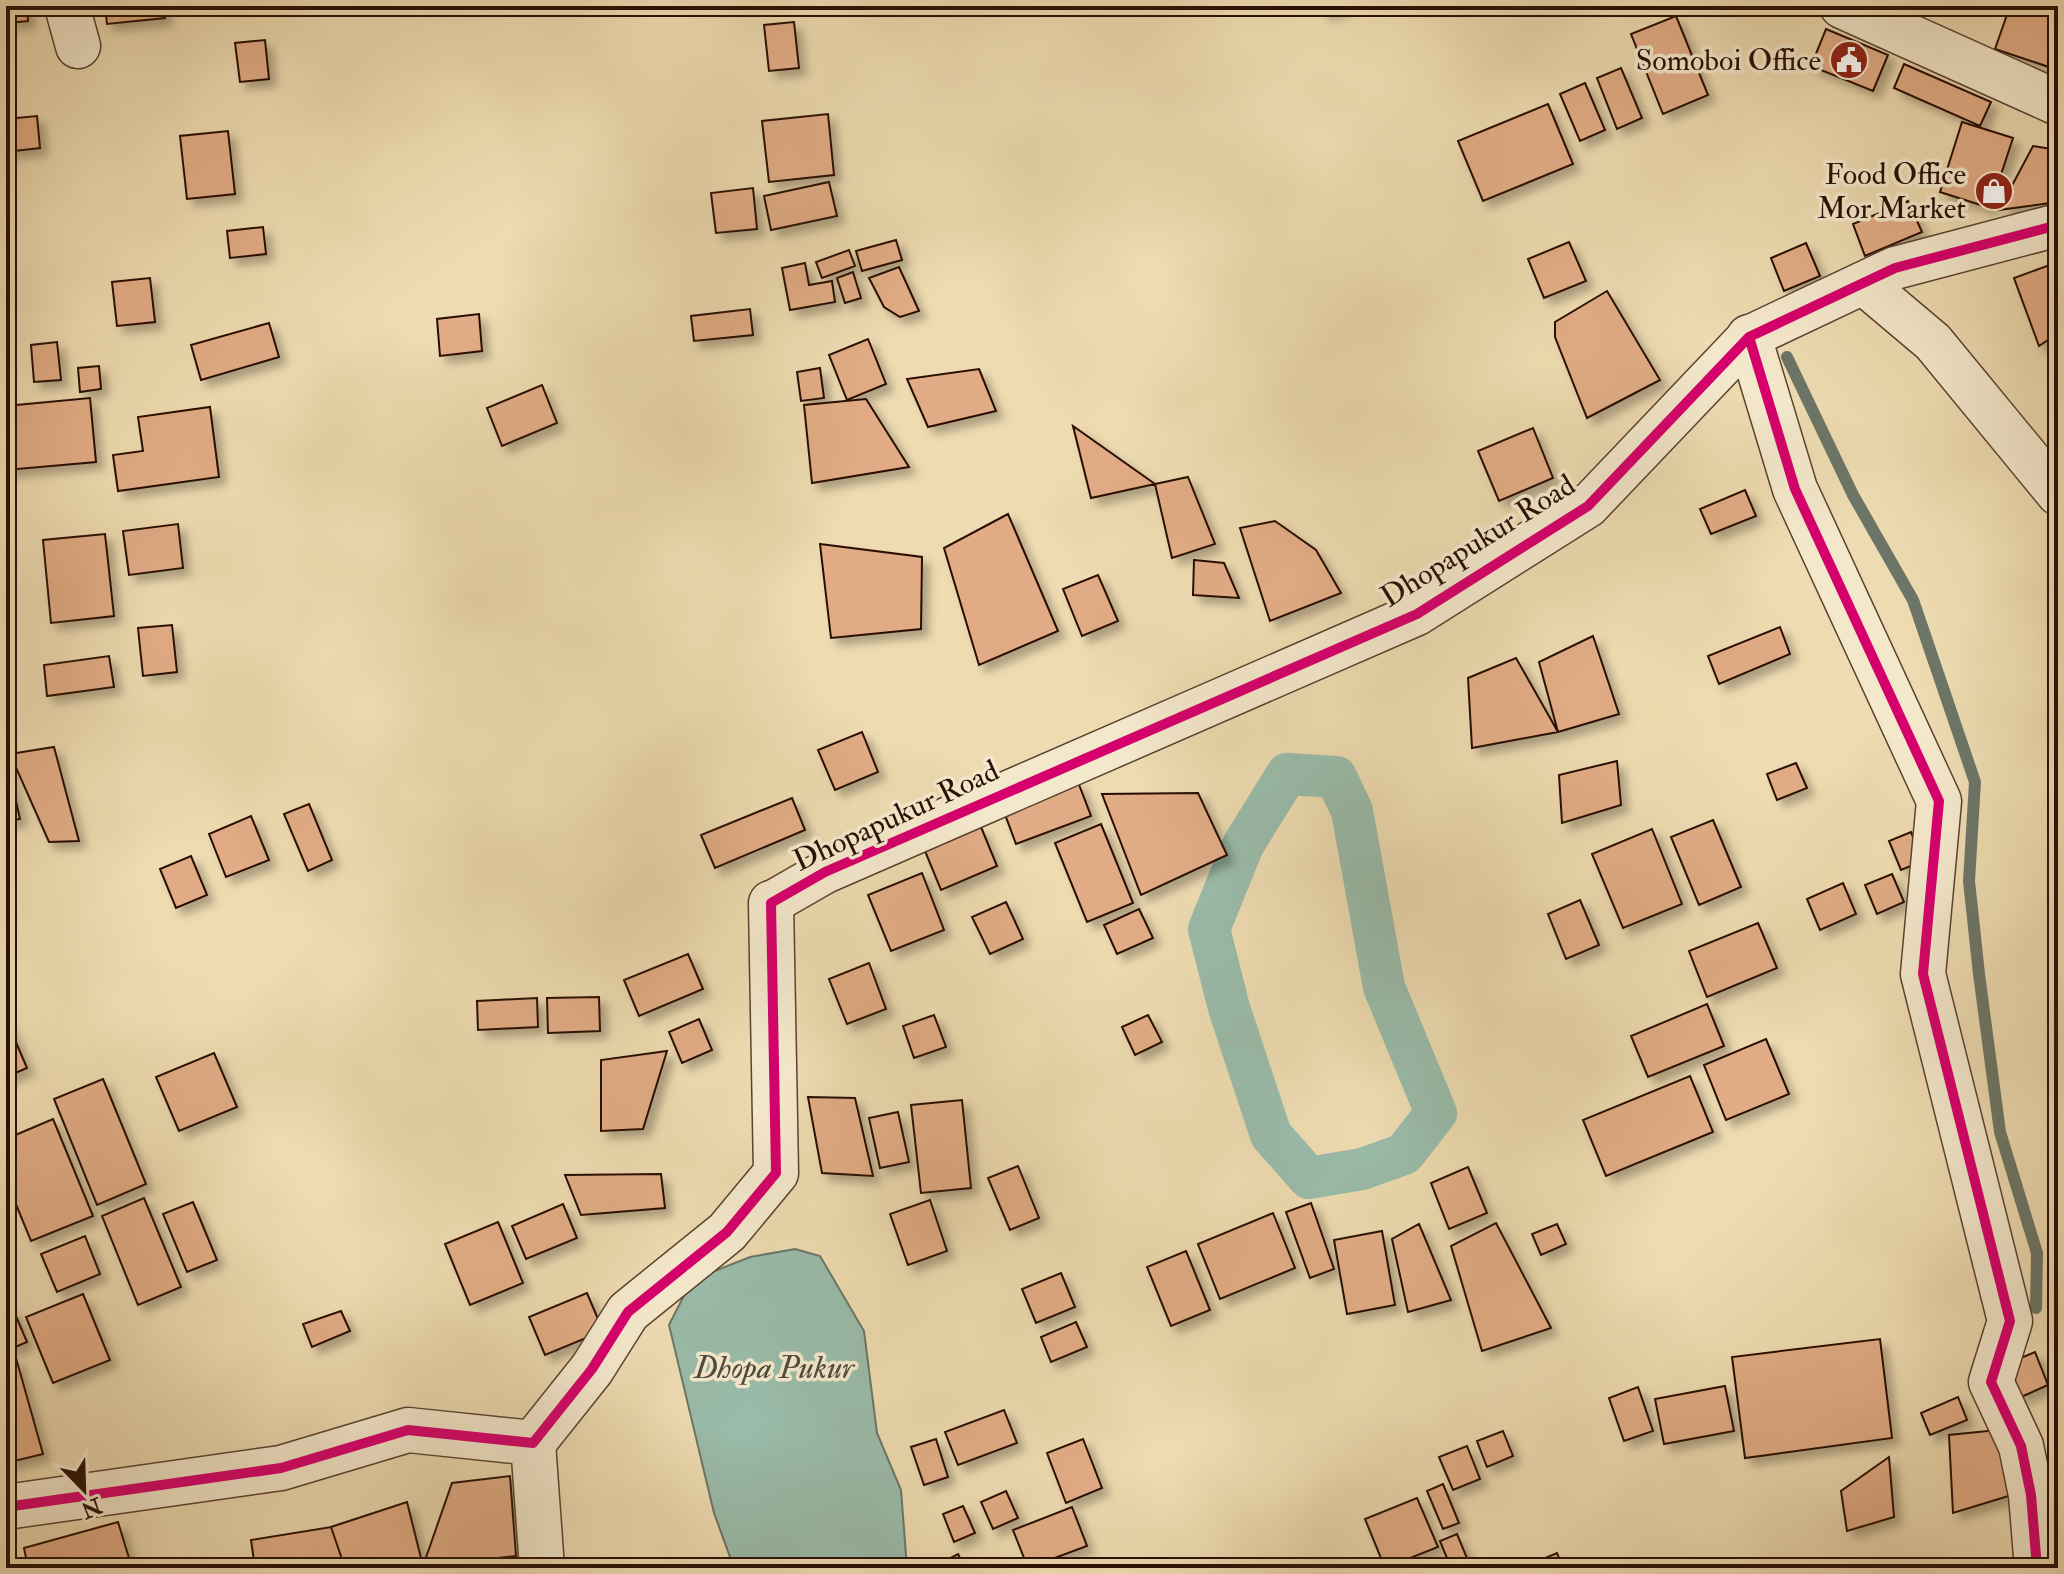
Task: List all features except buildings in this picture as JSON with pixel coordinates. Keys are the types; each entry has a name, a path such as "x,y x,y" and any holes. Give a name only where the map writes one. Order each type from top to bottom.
{"street":[{"path":"1842,6 2058,103"},
{"name":"Dhopapukur Road","path":"533,1443 592,1369 628,1312 727,1232 776,1173 771,903 825,872 1417,614 1588,506 1749,337 1895,268 2058,225"},
{"path":"1863,283 1933,342 2058,494"},
{"path":"1749,337 1795,489 1939,801 1923,974 2010,1321 1991,1382 2021,1446 2031,1495 2037,1568"},
{"path":"6,1507 281,1468 408,1430 533,1443 542,1568"}],"water":[{"name":"Dhopa Pukur","path":"795,1249 820,1256 864,1331 877,1433 901,1490 907,1568 734,1568 714,1513 669,1325 692,1280 750,1257"}],"waterway":[{"path":"1787,357 1853,495 1913,600 1975,782 1969,881 1979,974 2000,1132 2037,1253 2036,1308"},
{"path":"1287,774 1336,777 1352,811 1384,987 1436,1113 1404,1154 1362,1169 1309,1178 1271,1135 1229,1008 1209,929 1243,845 1287,774"}],"cycle path":[{"path":"6,1507 281,1468 408,1430 533,1443 592,1369 628,1312 727,1232 776,1173 771,903 825,872 1417,614 1588,506 1749,337 1895,268 2058,225"},
{"path":"1749,337 1795,489 1939,801 1923,974 2010,1321 1991,1382 2021,1446 2031,1495 2037,1568"}],"place":[{"name":"Somoboi Office","path":"1849,60"},
{"name":"Food Office Mor Market","path":"1994,191"}]}
